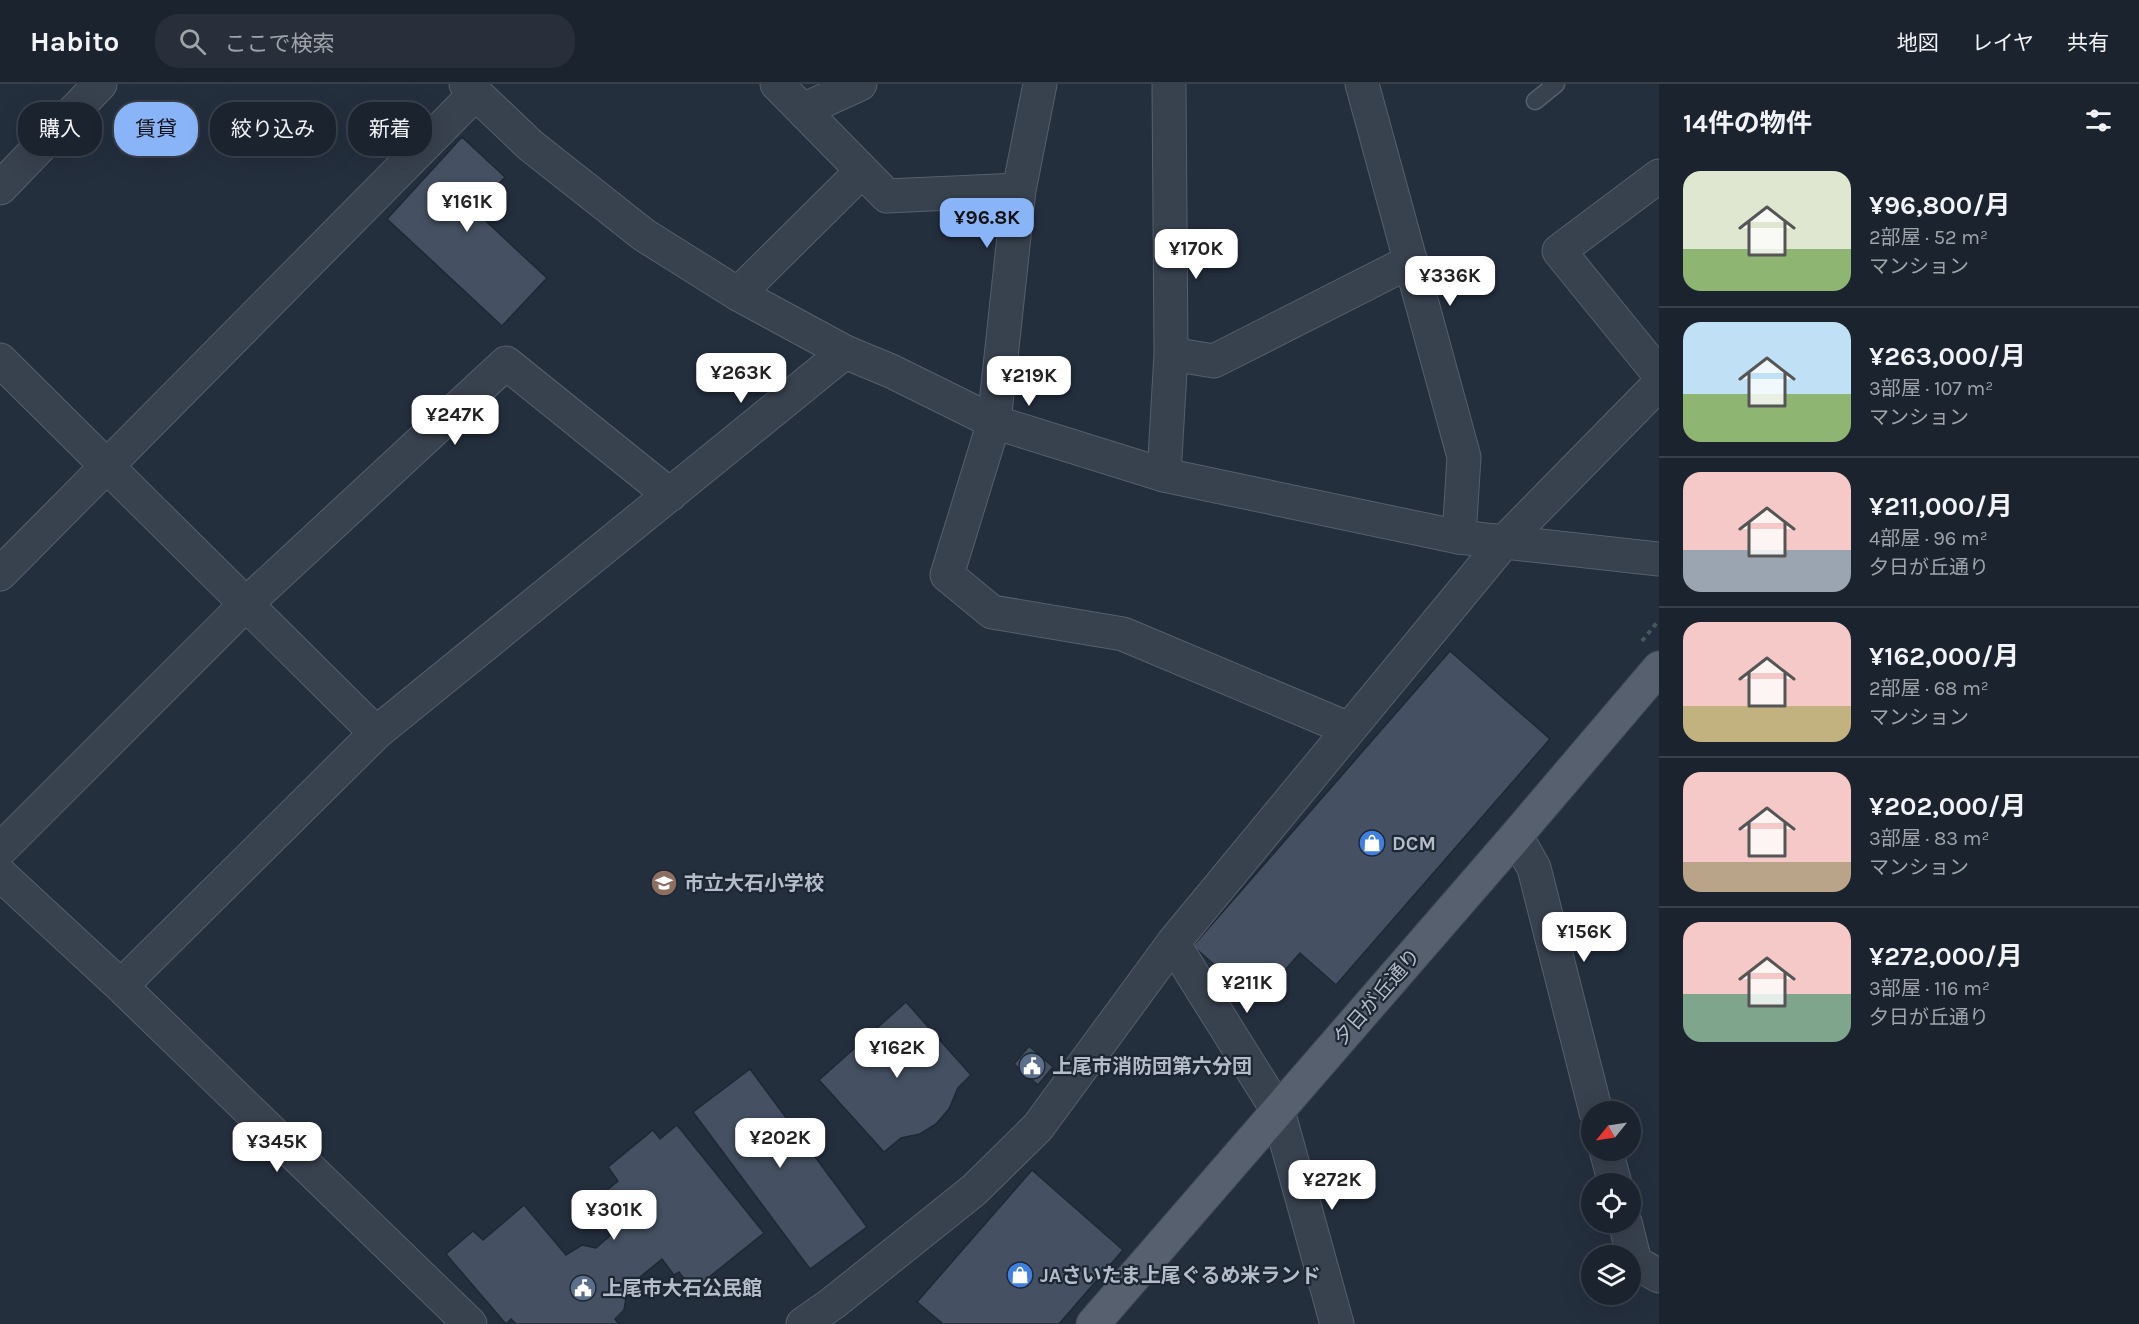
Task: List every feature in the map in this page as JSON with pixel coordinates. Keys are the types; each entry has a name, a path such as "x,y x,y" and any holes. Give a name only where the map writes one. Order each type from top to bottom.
{"main road":[{"name":"夕日が丘通り","path":"1093,1324 1659,669"}],"street":[{"path":"0,188 100,84"},
{"path":"777,84 886,196 1019,190"},
{"path":"803,110 860,84"},
{"path":"1040,84 1019,190 994,423 946,575 992,612 1123,634 1348,729"},
{"path":"1164,475 1171,354 1169,84"},
{"path":"1362,84 1464,457 1459,537"},
{"path":"0,574 471,89 530,145 644,235 738,294 845,352 891,371 994,423 1164,475 1459,537 1659,559"},
{"path":"738,294 862,171"},
{"path":"1659,176 1559,251 1659,374"},
{"path":"1171,354 1214,361 1411,261"},
{"path":"121,986 376,733 845,352"},
{"path":"0,360 376,733"},
{"path":"0,850 246,604 506,363 670,495"},
{"path":"803,1324 833,1303 974,1190 1038,1127 1173,943 1503,543 1659,384"},
{"path":"1516,836 1534,868 1593,1101"},
{"path":"0,874 121,986 470,1324"},
{"path":"1173,943 1278,1112 1337,1324"},
{"path":"1628,1233 1635,1262 1659,1276"}],"lane":[{"path":"1535,101 1556,84"}],"building":[{"path":"462,137 505,177 474,210 547,278 502,326 387,219"},
{"name":"DCM","path":"1450,651 1550,739 1336,985 1300,953 1257,1002 1193,946"},
{"path":"906,1002 971,1075 958,1088 949,1109 936,1124 920,1134 901,1138 884,1152 819,1080"},
{"path":"1029,1046 1053,1067 1038,1085 1014,1064"},
{"path":"750,1069 867,1227 810,1269 693,1112"},
{"path":"677,1125 764,1233 693,1290 679,1272 674,1275 662,1259 628,1287 624,1310 615,1319 619,1324 516,1324 511,1319 506,1324 446,1254 473,1231 483,1240 524,1205 566,1255 582,1245 596,1248 629,1219 606,1191 618,1181 608,1167 653,1130 660,1139"},
{"path":"1032,1170 1123,1250 1059,1324 943,1324 917,1302"}],"place":[{"name":"DCM","path":"1372,843"},
{"name":"市立大石小学校","path":"664,883"},
{"name":"上尾市消防団第六分団","path":"1032,1066"},
{"name":"JAさいたま上尾ぐるめ米ランド","path":"1020,1275"},
{"name":"上尾市大石公民館","path":"583,1288"}]}
